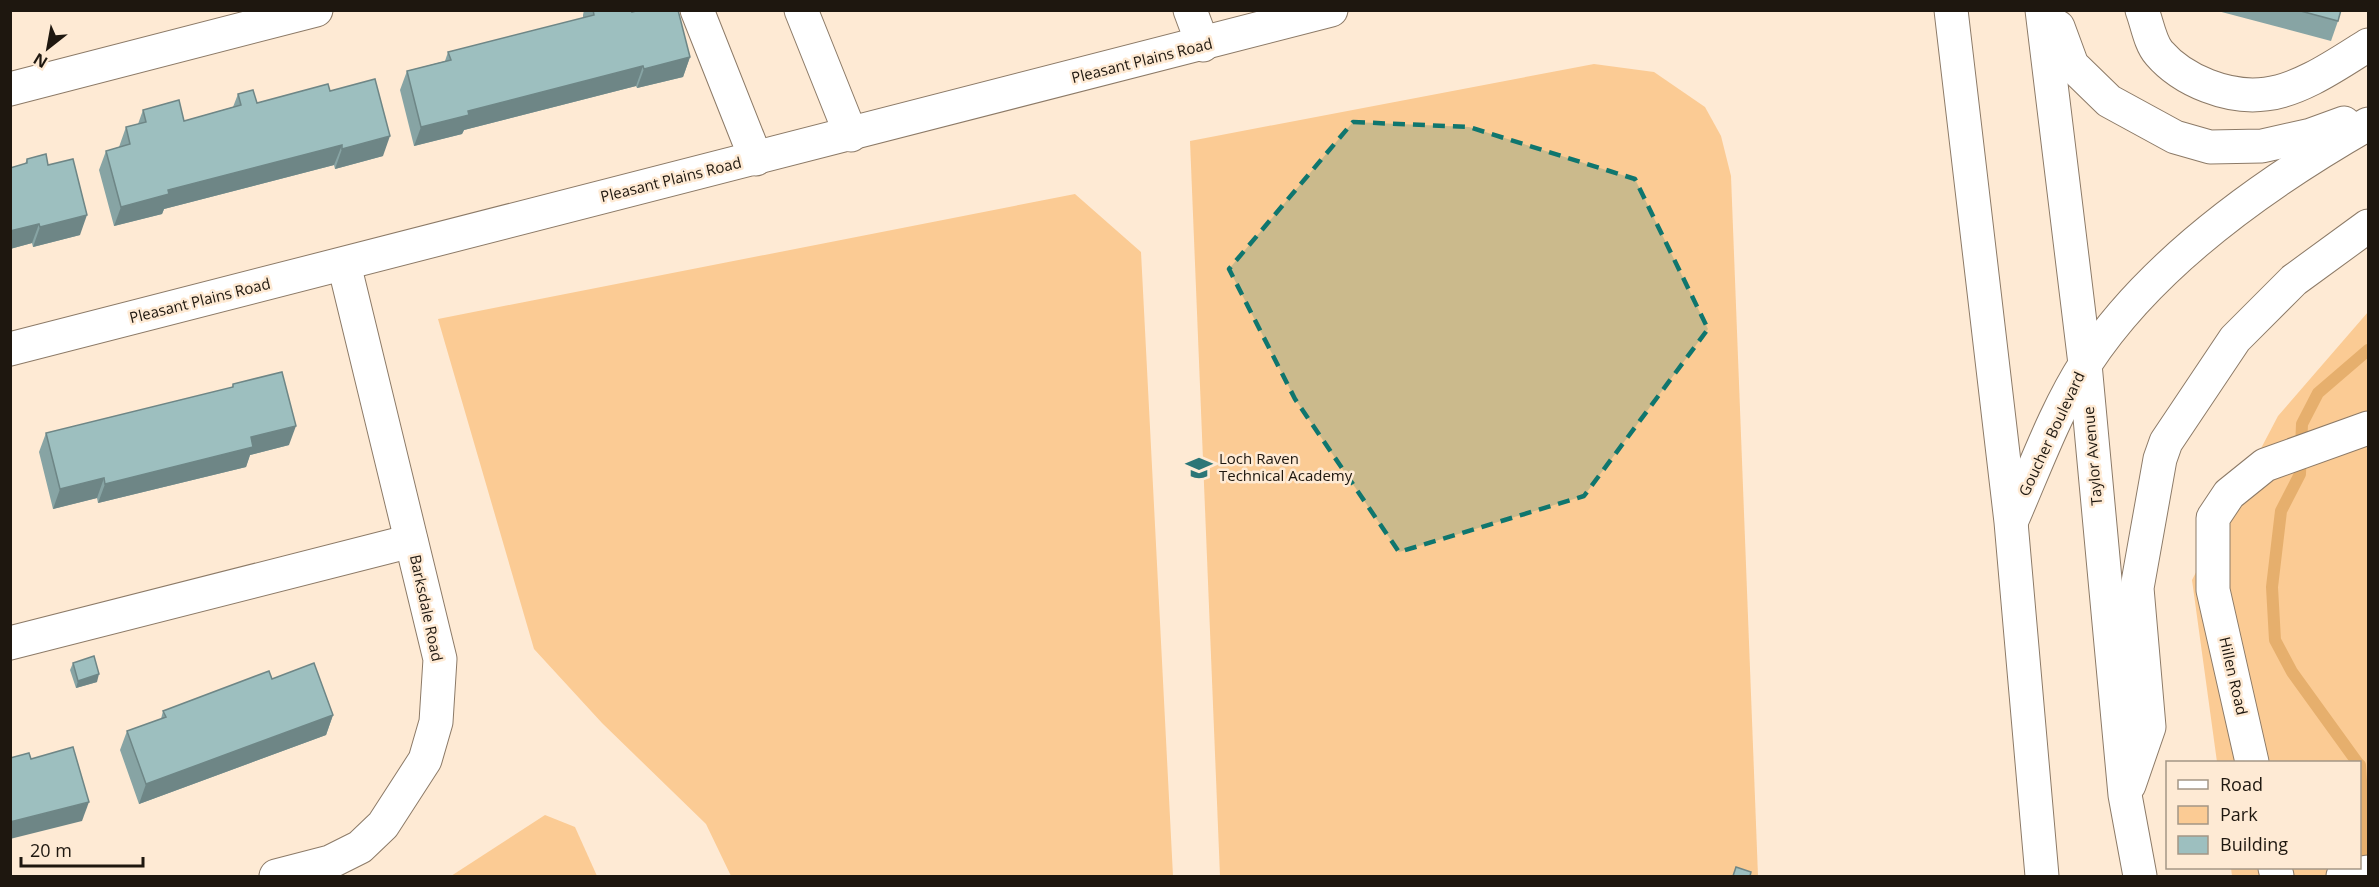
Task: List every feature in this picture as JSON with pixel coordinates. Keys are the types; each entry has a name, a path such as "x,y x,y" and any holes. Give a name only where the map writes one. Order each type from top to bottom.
{"main road":[{"path":"10,89 316,10"},
{"path":"697,10 756,159"},
{"path":"801,10 851,135"},
{"path":"1190,10 1203,45"},
{"name":"Pleasant Plains Road","path":"10,349 1203,45 1330,10"},
{"path":"1951,10 2011,522"},
{"name":"Taylor Avenue","path":"2042,10 2085,364 2125,795"},
{"path":"2052,10 2072,65 2109,100 2175,137 2210,147 2262,146 2311,135 2368,114"},
{"path":"2142,10 2158,52 2188,77 2216,90 2266,94 2311,79 2368,45"},
{"name":"Goucher Boulevard","path":"2043,876 2011,522 2047,439 2085,364 2106,335 2169,265 2257,194 2368,124"},
{"path":"2140,876 2125,795 2149,727 2137,588 2160,459 2166,442 2235,339 2294,280 2368,226"},
{"name":"Barksdale Road","path":"276,876 330,862 360,847 383,825 425,760 435,722 440,659 344,264"},
{"name":"Hillen Road","path":"2252,761 2213,590 2213,518 2229,494 2265,465 2368,428"},
{"path":"10,643 411,541"},
{"path":"2343,876 2368,872"}],"highlighted area":[{"path":"1353,122 1469,127 1635,179 1708,329 1584,496 1399,552 1295,399 1229,269"}],"green space":[{"path":"1594,64 1654,72 1705,107 1721,136 1731,176 1758,876 1220,876 1190,141"},
{"path":"1075,194 1141,252 1173,876 731,876 706,824 602,723 534,649 438,319"},
{"path":"2368,312 2368,876 2232,876 2231,869 2361,869 2361,761 2217,761 2192,580 2278,416"},
{"path":"545,815 575,827 597,876 451,876"}],"building":[{"path":"593,10 632,10 632,12 678,10 690,57 644,69 643,66 468,111 469,115 421,127 407,71 451,60 448,52 594,15"},
{"path":"2297,10 2341,10 2338,21"},
{"path":"375,79 390,136 342,149 342,145 168,190 169,194 121,207 106,151 130,144 126,127 146,122 143,110 179,100 184,121 241,105 238,94 253,90 257,103 328,84 330,91"},
{"path":"46,154 48,165 73,159 87,215 40,227 39,224 10,231 10,168 27,163 27,159"},
{"path":"282,372 296,426 251,437 253,447 105,484 104,478 60,489 46,433 233,387 233,384"},
{"path":"94,656 99,674 78,681 73,663"},
{"path":"314,663 333,715 146,784 127,731 166,717 163,711 269,671 272,679"},
{"path":"73,747 89,802 10,822 10,758 29,753 31,759"},
{"path":"1736,867 1751,872 1750,876 1733,876"}],"waterway":[{"path":"2356,761 2292,672 2275,640 2272,587 2281,511 2300,474 2302,424 2318,393 2368,350"},
{"path":"2361,780 2363,872"}],"place":[{"name":"Loch Raven Technical Academy","path":"1199,468"}]}
